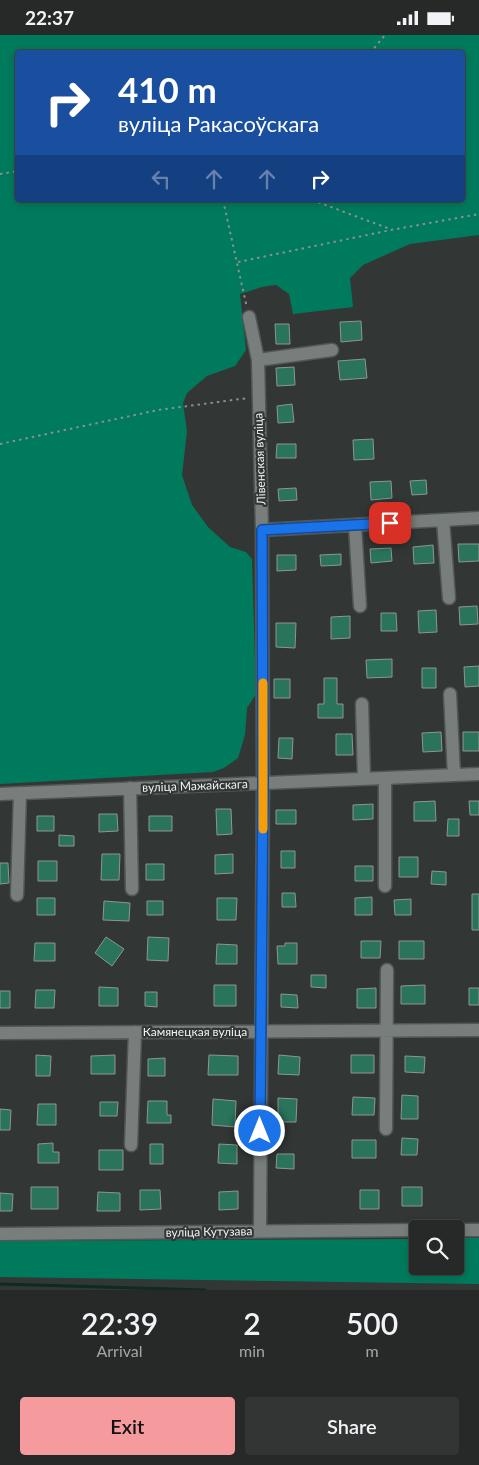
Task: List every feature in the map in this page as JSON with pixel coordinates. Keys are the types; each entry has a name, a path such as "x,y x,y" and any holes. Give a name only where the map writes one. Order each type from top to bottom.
{"street":[{"name":"Лівенская вуліца","path":"249,317 258,361 262,530 263,783 260,1231"},
{"path":"258,361 332,351"},
{"path":"262,530 479,518"},
{"path":"443,520 449,598"},
{"path":"355,525 360,606"},
{"path":"450,695 454,775"},
{"path":"362,704 364,779"},
{"name":"вуліца Мажайскага","path":"0,793 479,774"},
{"path":"384,778 385,886"},
{"path":"130,788 132,889"},
{"path":"17,895 20,793"},
{"path":"386,1129 387,970"},
{"name":"Камянецкая вуліца","path":"0,1033 479,1030"},
{"path":"132,1145 135,1032"},
{"name":"вуліца Кутузава","path":"0,1233 409,1230"},
{"path":"464,1230 479,1230"}],"path":[{"path":"372,50 385,35"},
{"path":"0,175 15,172"},
{"path":"223,202 249,317"},
{"path":"317,202 392,230"},
{"path":"238,262 479,214"},
{"path":"0,444 158,410 258,396"}],"green space":[{"path":"0,35 479,35 479,235 410,244 363,265 350,278 353,307 293,314 289,294 276,285 240,294 246,350 235,366 207,376 187,393 183,403 187,431 182,475 192,505 208,527 230,547 246,552 252,559 256,694 247,708 245,735 238,758 224,768 213,772 0,784"},
{"path":"464,1238 479,1238 479,1284 0,1277 0,1241 409,1239 409,1275 464,1275"}],"building":[{"path":"361,321 362,340 341,342 340,322"},
{"path":"275,324 289,324 290,344 276,344"},
{"path":"365,359 367,378 340,380 338,361"},
{"path":"294,367 295,385 277,386 276,368"},
{"path":"292,404 294,422 278,423 277,406"},
{"path":"373,439 374,459 354,460 353,440"},
{"path":"277,444 296,444 296,458 276,458"},
{"path":"426,480 427,494 412,495 410,481"},
{"path":"391,481 392,498 371,500 370,482"},
{"path":"296,488 297,500 279,501 278,489"},
{"path":"458,544 479,544 479,561 459,562"},
{"path":"433,545 434,563 414,564 413,547"},
{"path":"391,548 392,561 371,563 370,549"},
{"path":"341,554 341,565 321,566 320,555"},
{"path":"277,555 296,555 296,570 277,571"},
{"path":"477,606 478,624 460,625 459,607"},
{"path":"436,610 437,632 419,633 418,611"},
{"path":"381,613 396,613 397,631 381,631"},
{"path":"350,616 350,638 331,639 331,617"},
{"path":"276,623 296,623 295,648 276,647"},
{"path":"392,659 392,677 367,678 366,660"},
{"path":"479,666 479,686 465,687 464,667"},
{"path":"422,668 436,668 436,688 422,688"},
{"path":"324,678 337,678 337,704 343,704 343,718 318,718 318,704 324,704"},
{"path":"274,679 290,679 290,698 274,698"},
{"path":"441,732 442,751 423,752 422,733"},
{"path":"463,732 479,732 479,751 463,751"},
{"path":"336,734 352,734 353,755 336,755"},
{"path":"279,738 293,738 292,759 278,758"},
{"path":"435,801 436,821 414,821 414,802"},
{"path":"469,801 479,801 479,815 470,815"},
{"path":"373,804 373,819 353,820 353,805"},
{"path":"216,809 231,809 232,834 217,835"},
{"path":"276,810 296,810 296,824 276,824"},
{"path":"99,814 117,814 118,831 99,832"},
{"path":"37,816 54,816 54,831 37,831"},
{"path":"149,816 172,816 172,831 149,831"},
{"path":"448,819 459,819 459,836 447,836"},
{"path":"59,835 74,836 74,846 59,846"},
{"path":"281,851 295,851 295,868 281,868"},
{"path":"102,854 120,854 119,880 101,880"},
{"path":"233,854 233,873 215,874 215,855"},
{"path":"399,857 418,857 418,877 399,877"},
{"path":"38,861 57,861 57,881 38,881"},
{"path":"0,863 8,863 9,883 0,884"},
{"path":"146,864 164,864 164,880 146,880"},
{"path":"355,866 373,866 373,881 355,881"},
{"path":"432,871 446,872 446,885 431,884"},
{"path":"282,893 295,893 296,907 282,907"},
{"path":"472,894 479,894 479,930 472,930"},
{"path":"372,897 372,915 355,915 355,898"},
{"path":"37,898 55,898 55,915 37,915"},
{"path":"217,898 237,898 236,920 217,920"},
{"path":"411,899 411,915 395,915 394,900"},
{"path":"104,901 130,903 129,921 103,920"},
{"path":"147,901 163,901 163,915 147,915"},
{"path":"106,937 124,949 112,966 95,953"},
{"path":"148,937 169,938 168,961 147,960"},
{"path":"361,941 381,941 380,958 361,958"},
{"path":"399,941 424,941 424,959 399,959"},
{"path":"35,943 55,943 55,961 34,961"},
{"path":"285,943 297,943 297,964 278,964 277,946 285,946"},
{"path":"217,944 237,945 237,964 216,964"},
{"path":"311,975 326,975 326,988 311,987"},
{"path":"214,985 236,985 236,1006 214,1006"},
{"path":"425,985 425,1004 401,1004 401,986"},
{"path":"99,987 118,988 118,1006 99,1006"},
{"path":"376,988 376,1008 357,1008 357,989"},
{"path":"469,988 479,988 479,1005 469,1005"},
{"path":"36,990 55,990 54,1008 35,1008"},
{"path":"0,991 10,991 10,1008 0,1008"},
{"path":"145,992 157,992 157,1007 145,1006"},
{"path":"281,994 297,995 298,1008 281,1007"},
{"path":"36,1055 51,1056 50,1076 36,1076"},
{"path":"115,1055 115,1074 91,1074 91,1056"},
{"path":"209,1055 238,1056 238,1075 208,1075"},
{"path":"279,1055 300,1057 299,1075 278,1074"},
{"path":"351,1055 374,1055 374,1073 351,1073"},
{"path":"405,1056 425,1057 424,1073 405,1072"},
{"path":"165,1058 165,1076 148,1076 148,1059"},
{"path":"402,1095 418,1096 418,1119 401,1119"},
{"path":"353,1097 375,1098 374,1115 352,1115"},
{"path":"278,1098 297,1099 296,1122 278,1122"},
{"path":"213,1099 236,1101 235,1127 212,1125"},
{"path":"148,1101 167,1101 167,1115 171,1115 171,1123 147,1123"},
{"path":"100,1102 118,1102 117,1116 100,1116"},
{"path":"38,1104 56,1104 56,1125 37,1125"},
{"path":"0,1109 11,1110 10,1130 0,1130"},
{"path":"402,1138 418,1139 417,1155 401,1155"},
{"path":"352,1140 376,1140 376,1158 352,1158"},
{"path":"53,1143 53,1152 59,1152 59,1163 38,1163 38,1144"},
{"path":"150,1144 163,1144 163,1164 150,1164"},
{"path":"219,1144 237,1145 237,1164 218,1163"},
{"path":"99,1150 123,1150 123,1170 99,1170"},
{"path":"277,1154 294,1154 294,1169 276,1168"},
{"path":"31,1187 58,1187 58,1209 31,1209"},
{"path":"402,1187 422,1187 422,1206 402,1206"},
{"path":"140,1190 160,1190 161,1209 140,1210"},
{"path":"360,1190 379,1190 379,1209 360,1209"},
{"path":"238,1191 238,1209 219,1210 219,1192"},
{"path":"98,1192 120,1193 120,1211 97,1211"},
{"path":"0,1193 13,1194 12,1211 0,1211"}],"waterway":[{"path":"0,1284 205,1290"}],"slow traffic":[{"path":"263,683 263,829"}],"route":[{"path":"260,1131 263,783 262,530 390,523"}]}
